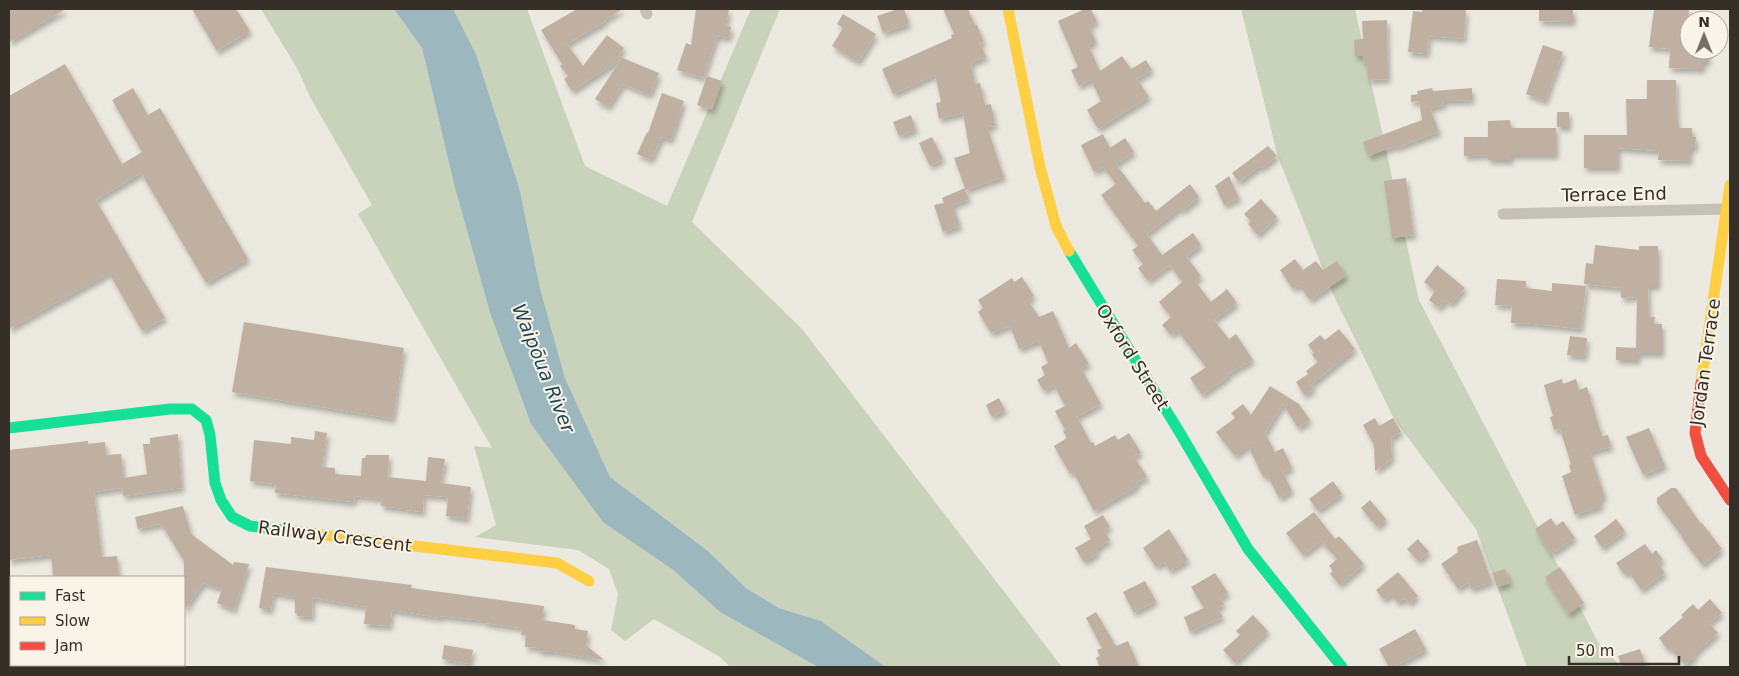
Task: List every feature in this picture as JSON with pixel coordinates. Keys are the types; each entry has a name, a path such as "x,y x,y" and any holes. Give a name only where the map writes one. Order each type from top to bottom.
{"street":[{"name":"Oxford Street","path":"1008,9 1040,167 1056,226 1077,266 1180,433 1248,549 1342,667"},
{"name":"Jordan Terrace","path":"1730,185 1695,433 1700,456 1730,500"},
{"name":"Terrace End","path":"1503,214 1727,209"},
{"name":"Railway Crescent","path":"9,428 170,409 192,409 206,420 210,435 215,483 221,500 232,517 250,526 557,563 589,581"}],"green space":[{"path":"261,9 394,9 422,48 454,184 490,313 531,424 672,569 720,612 818,667 730,667 720,657 654,619 625,641 611,630 618,594 609,569 578,550 475,537 496,525 474,446 492,448 358,214 372,205 310,97 297,68"},
{"path":"453,9 527,9 585,166 667,206 751,9 780,9 692,222 802,329 1062,667 886,667 821,621 779,608 746,588 708,551 610,477 565,378 540,288 519,187 476,54"},
{"path":"1241,9 1355,9 1419,300 1598,642 1621,667 1527,667 1476,529 1394,419 1332,292 1278,157"}],"water":[{"name":"Waipōua River","path":"394,9 453,9 476,54 519,187 540,288 565,378 610,477 708,551 746,588 779,608 821,621 886,667 818,667 720,612 672,569 603,522 531,424 490,313 454,184 422,48"}],"building":[{"path":"9,9 66,9 9,42"},
{"path":"192,9 236,9 250,31 217,51"},
{"path":"577,9 623,9 567,44 583,66 607,35 624,48 618,56 659,73 650,95 623,84 608,107 595,99 621,59 572,91 564,79 568,76 560,66 562,64 541,30"},
{"path":"696,9 729,9 726,26 731,27 729,38 717,36 703,78 677,70 686,43 691,45"},
{"path":"898,9 904,9 909,24 883,33 877,16"},
{"path":"943,9 968,9 984,42 980,43 986,57 971,63 975,84 980,83 985,105 991,104 995,126 987,127 1004,177 965,190 969,199 953,205 960,226 943,232 934,205 944,203 942,198 965,188 954,158 970,153 963,113 939,119 936,103 941,102 935,75 893,94 882,69 952,38 951,35 954,34"},
{"path":"1085,9 1091,9 1097,22 1089,25 1096,42 1088,45 1100,71 1122,56 1131,69 1146,60 1152,70 1137,79 1149,97 1098,129 1087,110 1101,101 1091,80 1079,86 1071,70 1078,67 1058,21"},
{"path":"1423,9 1466,10 1464,39 1429,36 1427,54 1408,52 1413,11 1422,12"},
{"path":"1539,9 1573,9 1573,22 1539,21"},
{"path":"1654,9 1689,9 1679,10 1679,60 1708,60 1708,62 1703,62 1703,69 1669,68 1670,49 1649,47"},
{"path":"843,14 876,34 859,61 832,46 843,28 837,24"},
{"path":"1387,20 1388,79 1368,80 1367,63 1364,63 1363,56 1355,56 1354,40 1363,39 1362,21"},
{"path":"1543,45 1563,52 1545,101 1526,94"},
{"path":"65,64 122,164 142,152 112,100 133,88 148,115 160,108 248,259 206,283 141,173 96,200 165,318 142,331 109,273 9,329 9,96"},
{"path":"707,76 722,81 712,110 697,105"},
{"path":"1647,80 1676,80 1677,124 1679,124 1679,128 1692,128 1692,137 1696,137 1695,148 1690,148 1690,161 1658,160 1659,151 1618,148 1618,168 1584,168 1584,135 1627,135 1626,99 1647,99"},
{"path":"1432,88 1433,91 1472,88 1472,100 1443,101 1444,105 1430,108 1439,132 1369,156 1363,142 1422,120 1419,101 1411,102 1411,95 1418,94 1417,91"},
{"path":"662,93 684,101 671,140 662,137 651,160 637,154 648,133"},
{"path":"1557,112 1569,112 1569,127 1557,127"},
{"path":"911,115 916,130 899,136 893,122"},
{"path":"1510,120 1511,128 1556,128 1556,155 1511,155 1511,160 1488,160 1488,155 1464,156 1464,137 1488,137 1488,121"},
{"path":"1103,134 1110,148 1125,138 1134,152 1116,164 1145,203 1148,201 1156,211 1190,184 1199,197 1182,211 1180,208 1147,234 1162,255 1193,233 1201,245 1186,256 1201,276 1195,281 1211,302 1227,289 1237,303 1214,320 1229,339 1236,334 1253,360 1228,374 1229,376 1202,395 1190,378 1206,367 1177,330 1171,335 1162,325 1171,317 1159,302 1182,282 1170,265 1148,281 1138,268 1143,264 1132,250 1138,246 1101,195 1116,184 1103,167 1094,172 1081,145"},
{"path":"932,137 943,159 930,166 919,143"},
{"path":"1268,146 1277,156 1239,182 1232,173"},
{"path":"1229,176 1239,198 1224,205 1215,186"},
{"path":"1406,178 1414,235 1392,238 1384,181"},
{"path":"1261,199 1277,217 1258,235 1248,224 1251,221 1244,214"},
{"path":"1595,245 1639,250 1639,246 1658,246 1658,286 1648,286 1649,317 1655,317 1654,324 1662,324 1662,353 1638,353 1638,360 1616,360 1616,347 1636,348 1637,297 1621,298 1621,288 1584,284 1586,263 1593,264"},
{"path":"1295,259 1303,270 1316,261 1323,270 1337,261 1346,276 1310,300 1299,285 1293,289 1280,270"},
{"path":"1437,265 1465,288 1451,304 1446,300 1439,308 1429,300 1435,291 1424,282"},
{"path":"1022,277 1034,296 1028,300 1039,317 1053,311 1069,348 1076,343 1089,364 1081,368 1101,404 1077,417 1091,443 1093,442 1095,446 1115,435 1118,440 1129,433 1141,453 1134,456 1147,477 1136,483 1138,486 1094,511 1073,472 1070,474 1054,446 1067,438 1055,411 1065,406 1054,385 1044,391 1037,380 1045,375 1041,367 1048,363 1039,341 1019,349 1010,326 991,333 978,312 983,308 978,300 1012,278 1014,282"},
{"path":"1497,279 1526,281 1526,288 1552,291 1552,283 1586,286 1581,329 1511,323 1512,306 1495,305"},
{"path":"244,322 404,348 393,419 232,392"},
{"path":"1339,329 1355,349 1311,385 1314,389 1304,395 1296,382 1308,374 1306,371 1318,362 1312,355 1314,353 1308,345 1320,335 1325,340"},
{"path":"1570,336 1587,338 1585,357 1567,355"},
{"path":"1562,379 1563,384 1576,379 1579,390 1587,387 1602,436 1608,435 1611,447 1590,452 1605,497 1600,499 1602,506 1575,515 1562,476 1571,472 1569,465 1571,464 1560,429 1554,430 1550,417 1553,416 1544,385"},
{"path":"1270,386 1299,404 1310,420 1298,428 1283,404 1265,433 1275,452 1283,448 1292,468 1283,472 1292,491 1279,498 1267,475 1263,477 1248,446 1235,456 1216,432 1235,418 1231,413 1243,404 1251,415"},
{"path":"999,398 1005,410 992,417 986,405"},
{"path":"1375,418 1379,426 1393,418 1401,432 1391,438 1392,459 1375,471 1374,445 1363,425"},
{"path":"1649,428 1665,466 1643,475 1626,437"},
{"path":"315,431 327,433 322,467 335,468 335,474 361,476 362,458 365,458 366,455 389,455 388,477 426,481 428,457 445,459 441,483 471,487 467,519 446,516 448,497 424,495 423,512 381,506 382,499 355,496 354,502 275,493 276,484 250,481 254,440 291,444 291,437 314,440"},
{"path":"178,434 182,488 123,496 122,488 94,492 102,557 117,556 119,576 53,576 51,555 9,560 9,450 88,441 88,444 105,442 106,455 121,454 124,478 147,474 143,444 150,444 150,438"},
{"path":"1333,481 1342,494 1318,511 1309,499"},
{"path":"1671,488 1676,488 1701,524 1722,549 1702,565 1657,503 1657,498"},
{"path":"1370,500 1386,519 1377,527 1361,508"},
{"path":"183,506 191,534 233,565 234,562 249,564 234,610 217,603 222,589 203,583 185,610 184,561 161,524 138,529 135,517"},
{"path":"1314,512 1335,539 1339,536 1364,564 1340,585 1330,574 1333,571 1329,566 1337,559 1321,541 1303,555 1286,533"},
{"path":"1103,515 1110,527 1104,531 1110,540 1096,549 1098,553 1084,562 1075,548 1091,539 1084,526"},
{"path":"1551,518 1556,526 1563,521 1575,538 1551,554 1535,529"},
{"path":"1616,519 1625,531 1602,548 1594,536"},
{"path":"1169,529 1188,560 1170,571 1164,562 1156,567 1143,548"},
{"path":"1418,539 1429,552 1418,561 1407,549"},
{"path":"1477,540 1492,582 1471,589 1468,582 1458,589 1441,564 1458,552 1457,547"},
{"path":"1645,544 1652,554 1656,550 1663,560 1658,563 1665,573 1641,590 1629,572 1624,574 1616,563"},
{"path":"266,567 412,585 411,588 544,606 542,620 575,625 575,629 588,631 586,645 604,660 538,651 539,648 525,647 526,635 521,635 522,628 485,623 485,621 441,616 440,618 392,610 390,626 364,624 366,607 313,598 312,617 297,616 297,613 295,613 295,597 274,593 271,610 259,608"},
{"path":"1560,567 1584,603 1568,614 1545,577"},
{"path":"1505,569 1510,583 1497,587 1492,573"},
{"path":"1398,572 1418,596 1409,603 1405,598 1398,603 1391,594 1384,600 1376,590"},
{"path":"1215,573 1228,593 1220,598 1224,604 1217,608 1223,617 1190,632 1184,617 1204,608 1191,587"},
{"path":"1145,581 1156,601 1134,613 1123,592"},
{"path":"1710,599 1722,613 1709,623 1718,633 1694,654 1696,656 1685,665 1670,648 1668,650 1659,638 1683,617 1681,615 1693,604 1698,610"},
{"path":"1096,612 1116,646 1128,641 1139,667 1100,667 1096,658 1100,656 1097,650 1102,648 1086,618"},
{"path":"1253,615 1268,631 1235,663 1223,650 1240,635 1236,631"},
{"path":"1415,629 1426,650 1393,667 1389,667 1379,649"},
{"path":"444,645 473,650 470,664 442,659"},
{"path":"1640,649 1646,667 1622,667 1618,656"}],"traffic: fast":[{"path":"1069,251 1248,549 1342,667"},
{"path":"9,428 170,409 192,409 206,420 210,435 215,483 221,500 232,517 250,526 315,534"}],"traffic: slow":[{"path":"1008,9 1040,167 1056,226 1069,251"},
{"path":"1701,383 1730,185"},
{"path":"315,534 557,563 589,581"}],"traffic: jam":[{"path":"1701,383 1695,433 1701,456 1730,500"}]}
